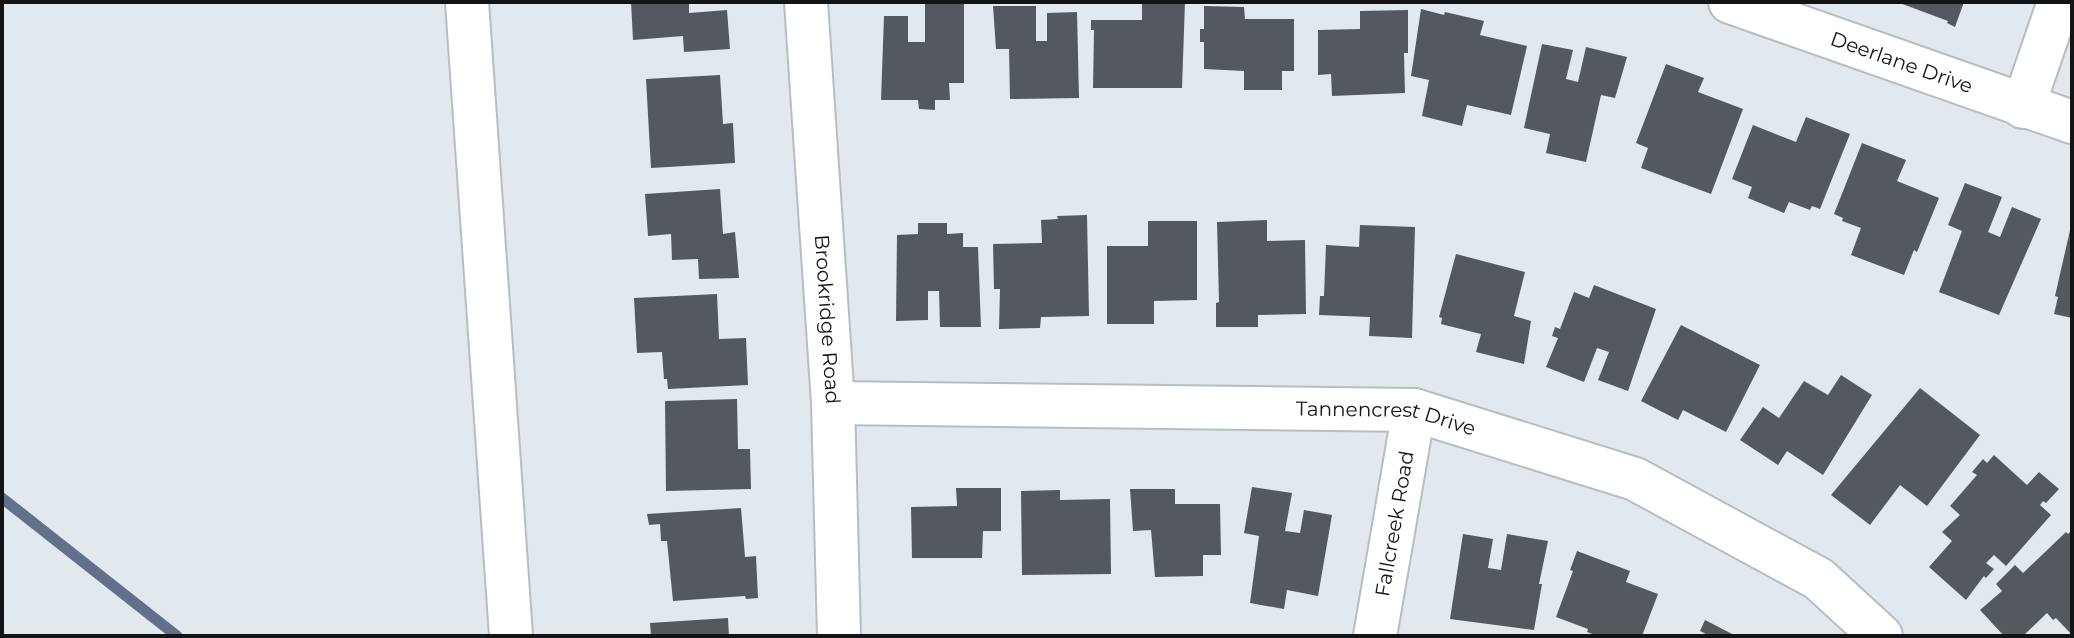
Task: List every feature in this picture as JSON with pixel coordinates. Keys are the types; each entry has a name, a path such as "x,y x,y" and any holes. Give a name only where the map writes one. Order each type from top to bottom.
{"street":[{"path":"467,2 511,636"},
{"name":"Brookridge Road","path":"806,2 833,403 839,636"},
{"name":"Deerlane Drive","path":"1730,2 2072,122"},
{"path":"2023,107 2059,2"},
{"name":"Tannencrest Drive","path":"833,403 1414,410 1635,479 1819,579 1881,636"},
{"name":"Fallcreek Road","path":"1375,636 1414,410"}],"building":[{"path":"631,2 689,2 689,13 727,10 730,49 684,52 683,36 633,40"},
{"path":"1142,2 1185,2 1182,88 1093,88 1094,30 1091,30 1091,20 1142,20"},
{"path":"1897,2 1964,2 1955,27 1948,21"},
{"path":"925,3 964,3 964,83 949,83 950,100 935,100 935,110 919,109 918,100 881,100 884,16 908,16 908,42 925,42"},
{"path":"993,6 1036,6 1036,41 1047,41 1047,13 1077,12 1079,98 1010,99 1009,49 996,49"},
{"path":"1204,6 1244,7 1245,19 1294,19 1294,71 1282,71 1282,90 1244,90 1244,71 1204,69 1204,42 1200,42 1200,29 1204,29"},
{"path":"1421,9 1484,21 1480,35 1527,46 1511,115 1467,105 1462,126 1422,116 1429,80 1411,76"},
{"path":"1408,10 1408,53 1404,53 1405,93 1332,96 1331,74 1318,75 1318,30 1360,29 1360,11"},
{"path":"1542,44 1573,50 1566,79 1578,82 1586,47 1627,57 1615,98 1601,95 1586,162 1546,153 1550,134 1524,128"},
{"path":"1666,64 1704,78 1698,92 1743,109 1711,194 1641,168 1648,148 1636,143"},
{"path":"720,75 723,124 733,123 735,163 651,168 646,79"},
{"path":"1806,117 1850,134 1820,209 1812,206 1810,210 1789,202 1784,213 1748,198 1752,187 1732,179 1753,125 1796,142"},
{"path":"1862,143 1906,160 1897,181 1939,198 1904,275 1851,255 1861,228 1842,221 1843,218 1834,214"},
{"path":"1965,183 2002,197 1988,232 2000,237 2012,207 2041,219 1999,315 1939,292 1962,231 1948,225"},
{"path":"720,189 723,234 735,232 739,278 699,279 698,259 672,260 671,234 648,236 645,194"},
{"path":"1087,215 1089,316 1041,317 1040,328 999,329 1000,289 994,289 993,244 1042,243 1041,220"},
{"path":"1267,220 1267,241 1305,240 1306,314 1258,315 1258,327 1216,327 1216,303 1219,302 1217,222"},
{"path":"1148,221 1197,221 1197,300 1154,301 1154,324 1107,324 1107,246 1148,246"},
{"path":"918,223 947,223 947,234 963,233 963,247 978,247 981,327 940,327 939,291 928,291 928,320 896,321 897,235 918,234"},
{"path":"1360,225 1415,227 1412,338 1369,336 1370,317 1319,315 1320,296 1324,296 1326,245 1359,247"},
{"path":"2071,226 2072,318 2054,314 2058,297 2055,296"},
{"path":"1456,254 1525,272 1514,316 1531,321 1524,364 1476,352 1481,334 1441,324 1442,318 1439,317"},
{"path":"1594,285 1656,309 1628,391 1598,380 1609,352 1597,348 1584,382 1546,367 1558,338 1552,336 1555,327 1560,329 1574,292 1589,298"},
{"path":"717,294 719,339 746,338 748,385 668,389 662,352 637,353 634,298"},
{"path":"1681,325 1760,365 1726,432 1683,410 1678,420 1641,401"},
{"path":"1841,375 1872,395 1823,475 1787,451 1778,465 1740,440 1763,407 1779,418 1804,381 1828,395"},
{"path":"1920,388 1980,435 1927,506 1900,485 1870,525 1831,495"},
{"path":"737,399 738,449 750,449 751,489 666,491 665,401"},
{"path":"1994,455 2027,485 2039,472 2059,489 2040,505 2051,515 2006,566 1994,555 1986,563 1994,569 1986,578 1984,576 1966,600 1929,567 1952,541 1942,532 1960,515 1950,506 1977,475 1972,472 1983,459 1987,463"},
{"path":"1252,487 1292,493 1285,531 1300,533 1304,510 1332,515 1318,596 1287,590 1284,609 1250,603 1259,536 1244,533"},
{"path":"956,488 1001,488 1001,531 983,531 982,558 912,558 911,507 957,506"},
{"path":"1130,489 1175,489 1175,504 1220,504 1221,555 1203,555 1203,576 1155,577 1151,530 1133,531"},
{"path":"1060,490 1060,500 1110,499 1111,574 1022,575 1021,491"},
{"path":"741,508 745,557 756,556 758,598 746,599 745,596 673,601 667,541 661,541 660,524 649,525 647,514"},
{"path":"2072,530 2072,635 2047,613 2023,636 2004,636 1980,610 2002,591 1996,584 2015,565 2023,573 2066,532 2068,534"},
{"path":"1463,534 1493,539 1488,568 1501,570 1507,534 1548,541 1534,630 1450,619"},
{"path":"1577,551 1630,571 1626,582 1658,594 1642,636 1598,636 1556,617"},
{"path":"728,618 729,636 651,636 650,623"},
{"path":"1705,620 1736,636 1710,636 1700,631"}],"waterway":[{"path":"2,498 177,636"}]}
